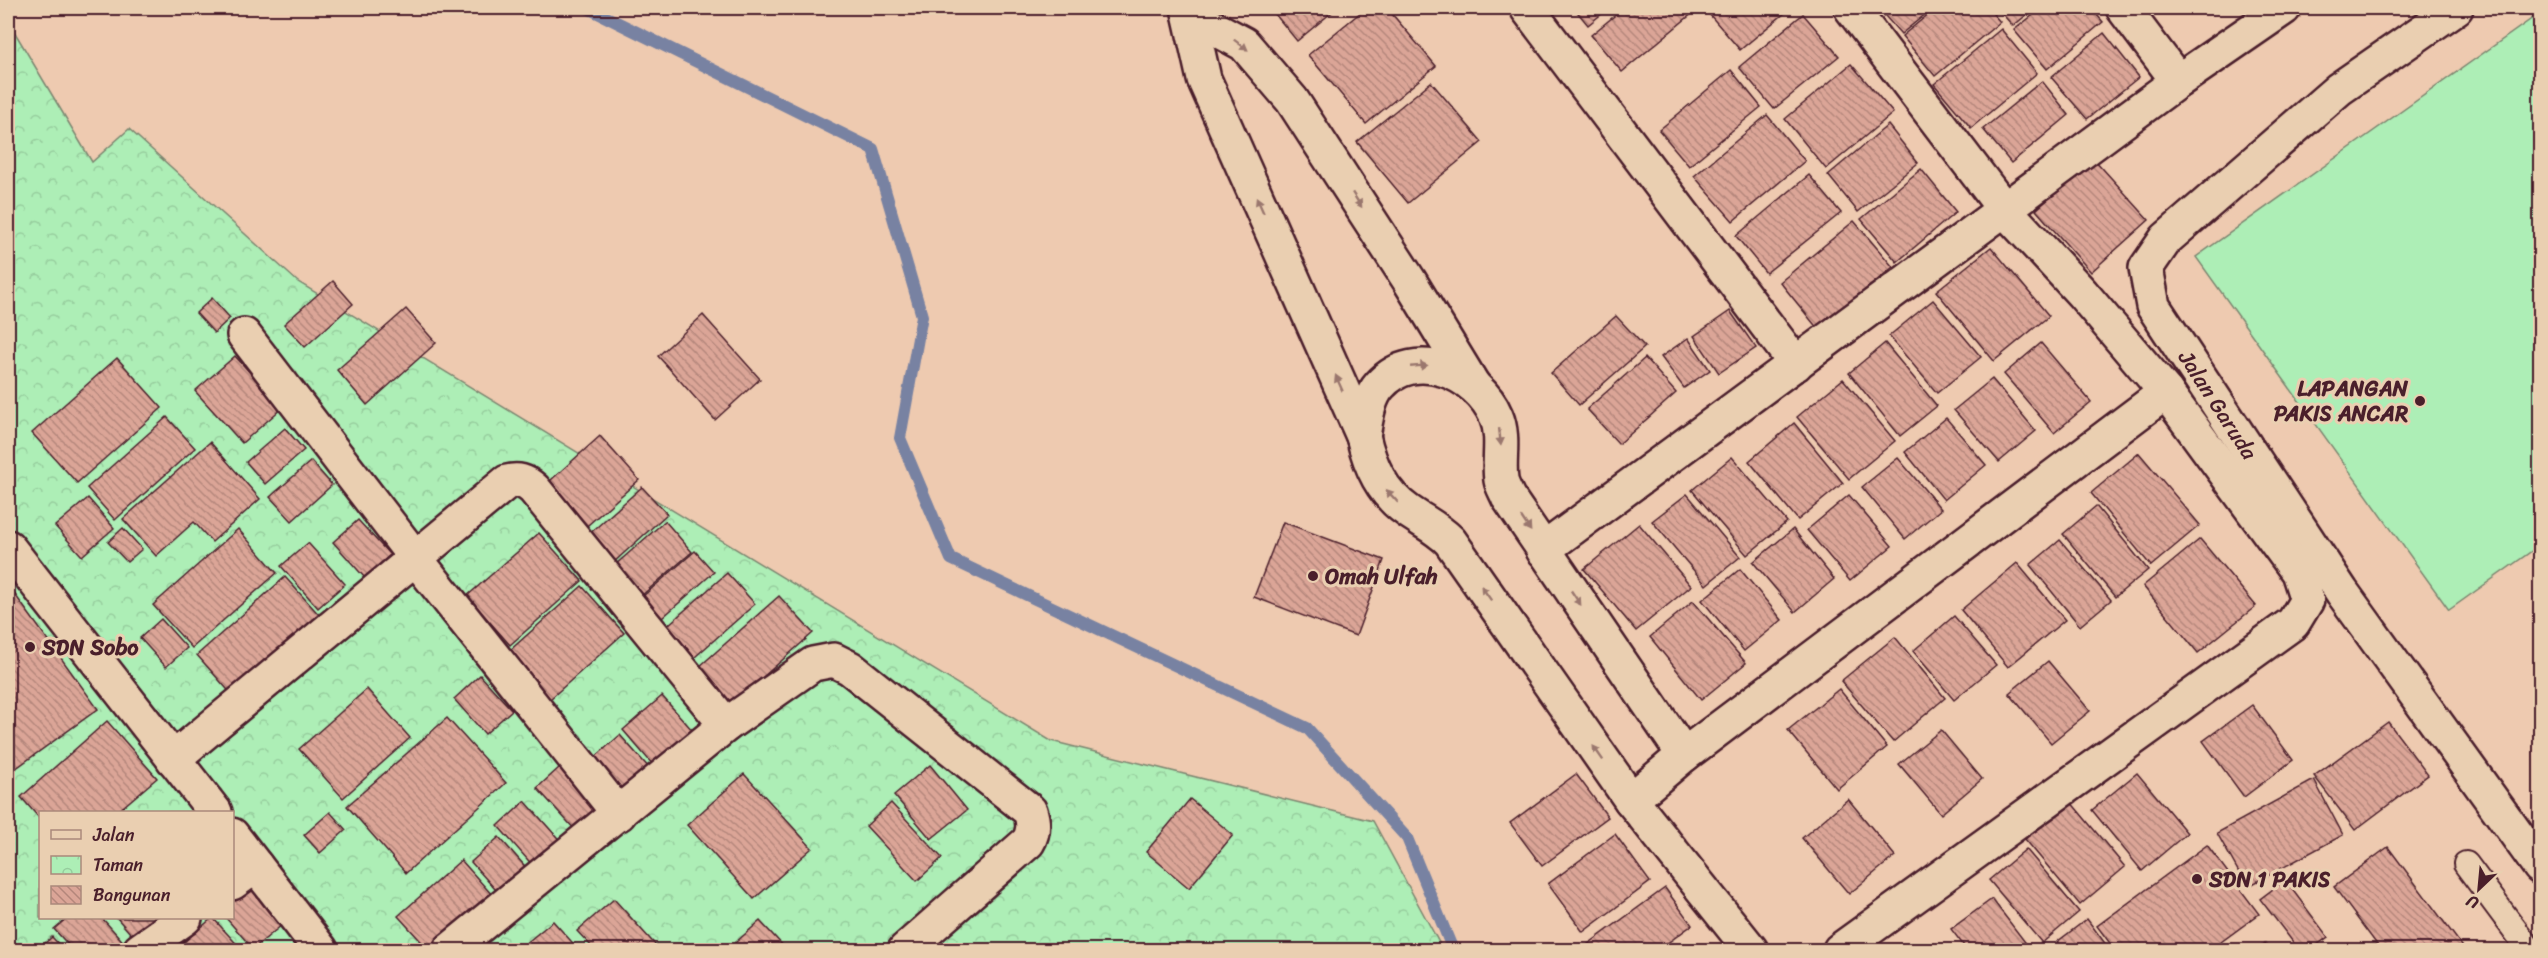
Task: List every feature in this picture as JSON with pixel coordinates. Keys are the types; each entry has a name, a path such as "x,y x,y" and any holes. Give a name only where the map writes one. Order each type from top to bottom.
{"street":[{"path":"1527,8 1796,364"},
{"path":"1840,951 2293,623 2307,600 2298,572 2166,392 2082,293 2004,209 1851,8"},
{"path":"2123,8 2178,81"},
{"path":"1543,550 2178,81 2284,8"},
{"name":"Jalan Garuda","path":"2457,8 2339,89 2166,239 2146,268 2147,282 2153,306 2342,592 2530,833 2541,867"},
{"path":"1189,11 1244,44 1292,100 1409,280 1474,387"},
{"path":"1189,11 1204,79 1363,436 1376,477 1405,510 1439,531 1450,541 1631,800 1750,951"},
{"path":"244,335 416,559 619,814"},
{"path":"1363,436 1368,408 1379,385 1401,368 1427,365 1453,373 1486,398 1496,417 1501,435 1501,481 1508,497 1684,755"},
{"path":"1631,800 1684,755 2166,392"},
{"path":"173,759 507,482 516,480 526,482 726,725"},
{"path":"8,547 213,811"},
{"path":"450,951 726,725 813,664 834,660 850,668 1030,811 1033,827 1028,842 905,951"},
{"path":"234,842 244,874 321,951"},
{"path":"140,951 184,919"}],"lane":[{"path":"2466,864 2530,951"}],"green space":[{"name":"LAPANGAN PAKIS ANCAR","path":"2540,13 2540,545 2449,610 2196,257"},
{"path":"8,21 92,162 129,129 298,282 1051,741 1373,821 1443,950 8,950"}],"building":[{"path":"1270,8 1337,8 1297,41"},
{"path":"1366,8 1387,8 1436,66 1366,124 1308,55"},
{"path":"1574,8 1609,8 1588,25"},
{"path":"1624,8 1689,8 1694,12 1622,72 1591,35"},
{"path":"1704,8 1791,8 1740,50"},
{"path":"1878,8 1933,8 1901,34"},
{"path":"1936,8 1988,8 2000,22 1935,76 1902,36"},
{"path":"1997,8 2035,8 2013,26"},
{"path":"2042,8 2091,8 2103,22 2047,69 2014,30"},
{"path":"1803,14 1839,56 1774,109 1739,67"},
{"path":"2001,29 2037,73 1971,128 1934,84"},
{"path":"2104,33 2139,77 2087,119 2051,77"},
{"path":"1851,64 1893,113 1826,169 1785,119"},
{"path":"1731,70 1761,107 1689,166 1659,130"},
{"path":"2042,81 2069,115 2011,163 1983,129"},
{"path":"1431,82 1482,142 1408,203 1357,142"},
{"path":"1767,115 1805,161 1733,221 1694,176"},
{"path":"1888,125 1918,163 1858,212 1828,175"},
{"path":"2094,159 2149,220 2091,272 2036,210"},
{"path":"1921,169 1956,212 1897,262 1861,219"},
{"path":"1809,175 1841,213 1766,273 1736,236"},
{"path":"1854,221 1893,267 1818,329 1780,282"},
{"path":"1991,247 2049,316 1994,361 1936,291"},
{"path":"333,281 353,304 305,347 284,324"},
{"path":"212,298 230,318 214,333 196,313"},
{"path":"1933,300 1981,357 1937,393 1889,336"},
{"path":"406,309 436,343 367,405 337,370"},
{"path":"1730,311 1756,348 1719,373 1694,336"},
{"path":"703,315 760,379 715,420 658,356"},
{"path":"1616,316 1645,347 1579,405 1551,373"},
{"path":"1688,338 1710,370 1684,388 1661,357"},
{"path":"1885,343 1937,406 1900,436 1849,373"},
{"path":"2041,343 2091,402 2054,433 2004,374"},
{"path":"235,356 282,408 242,443 195,391"},
{"path":"117,358 162,408 77,483 32,433"},
{"path":"1645,358 1676,393 1619,444 1587,409"},
{"path":"1843,379 1895,441 1849,479 1797,417"},
{"path":"1992,379 2036,431 1999,462 1954,410"},
{"path":"167,417 195,448 115,520 87,488"},
{"path":"1946,418 1986,465 1944,500 1905,452"},
{"path":"1794,423 1843,483 1798,520 1749,461"},
{"path":"285,428 304,450 265,484 246,462"},
{"path":"600,436 639,480 580,532 542,488"},
{"path":"210,442 260,499 212,542 194,522 156,556 123,519"},
{"path":"2139,453 2200,525 2151,566 2091,493"},
{"path":"1732,457 1787,522 1747,555 1692,490"},
{"path":"1898,458 1941,509 1905,539 1862,487"},
{"path":"311,461 332,485 292,521 270,497"},
{"path":"642,487 667,514 613,563 588,535"},
{"path":"1687,494 1740,557 1706,585 1652,521"},
{"path":"1849,495 1892,546 1850,581 1807,530"},
{"path":"88,498 114,528 82,556 55,526"},
{"path":"2096,506 2148,570 2115,597 2063,534"},
{"path":"358,520 390,555 365,578 333,542"},
{"path":"665,521 692,552 641,596 614,566"},
{"path":"1283,522 1384,560 1356,636 1254,597"},
{"path":"1639,524 1691,586 1636,631 1584,569"},
{"path":"123,528 142,549 127,562 108,542"},
{"path":"238,529 277,573 192,648 153,605"},
{"path":"1793,529 1834,579 1795,612 1753,562"},
{"path":"539,533 582,581 510,645 467,596"},
{"path":"2200,539 2256,606 2198,653 2143,586"},
{"path":"2060,540 2111,600 2080,626 2030,565"},
{"path":"308,543 345,584 318,608 281,566"},
{"path":"695,551 714,572 662,618 642,597"},
{"path":"2017,563 2065,620 2008,667 1961,610"},
{"path":"1740,569 1782,620 1744,651 1702,600"},
{"path":"727,573 755,604 687,664 659,633"},
{"path":"285,577 322,618 234,697 197,655"},
{"name":"SDN Sobo","path":"8,585 98,709 8,774"},
{"path":"582,586 624,633 540,708 498,661"},
{"path":"779,596 813,633 723,712 690,675"},
{"path":"1693,601 1746,663 1701,700 1650,637"},
{"path":"1954,616 1996,665 1954,700 1913,651"},
{"path":"161,619 187,648 166,667 140,638"},
{"path":"1895,637 1945,698 1893,742 1841,681"},
{"path":"2048,661 2090,711 2051,743 2009,693"},
{"path":"480,675 512,710 485,734 454,699"},
{"path":"367,689 410,738 343,798 299,749"},
{"path":"1839,689 1887,747 1837,789 1788,730"},
{"path":"662,696 693,731 654,766 623,730"},
{"path":"2252,705 2293,760 2244,797 2203,741"},
{"path":"447,718 506,783 406,873 347,806"},
{"path":"107,721 157,778 118,811 39,811 39,818 21,797"},
{"path":"2388,722 2428,775 2355,830 2314,776"},
{"path":"1941,730 1982,779 1941,814 1899,764"},
{"path":"620,735 650,769 614,801 584,767"},
{"path":"930,765 967,810 931,839 894,795"},
{"path":"560,767 600,811 577,832 537,788"},
{"path":"2137,773 2187,833 2142,871 2092,810"},
{"path":"744,774 812,848 754,899 687,825"},
{"path":"1576,774 1608,817 1542,866 1510,823"},
{"path":"2314,780 2343,835 2247,887 2217,833"},
{"path":"1190,799 1233,835 1189,888 1146,852"},
{"path":"1848,799 1895,856 1849,894 1802,838"},
{"path":"525,801 563,844 535,868 498,826"},
{"path":"2070,801 2125,867 2080,905 2025,839"},
{"path":"891,803 942,858 917,881 866,826"},
{"path":"330,812 346,830 320,853 304,835"},
{"path":"1615,834 1650,882 1583,932 1548,884"},
{"path":"499,837 531,873 503,898 471,862"},
{"name":"SDN 1 PAKIS","path":"2207,845 2259,914 2210,950 2115,950 2097,926"},
{"path":"2388,847 2465,950 2381,950 2334,887"},
{"path":"2026,849 2079,912 2042,943 1989,880"},
{"path":"461,860 493,896 432,950 429,950 398,916"},
{"path":"2285,880 2328,937 2310,950 2299,950 2260,899"},
{"path":"247,884 282,925 253,949 227,919 234,919 234,895"},
{"path":"1665,888 1692,925 1658,950 1591,950 1587,945"},
{"path":"614,899 658,950 595,950 577,931"},
{"path":"1992,899 2031,950 1967,950 1951,929"},
{"path":"66,919 103,919 127,946 122,950 73,950 54,929"},
{"path":"118,919 161,919 136,940"},
{"path":"211,919 214,919 242,950 175,950"},
{"path":"2087,919 2110,950 2063,950 2057,942"},
{"path":"553,921 579,950 518,950"},
{"path":"760,921 787,950 727,950"},
{"path":"52,937 64,950 37,950"},
{"name":"SDN 1 PAKIS","path":"2265,943 2270,950 2255,950"},
{"path":"959,944 966,950 953,950"},
{"path":"1694,944 1699,950 1685,950"}],"waterway":[{"path":"588,8 873,149 922,316 900,438 951,559 1307,728 1407,838 1453,950"}],"place":[{"name":"LAPANGAN PAKIS ANCAR","path":"2420,401"},
{"name":"Omah Ulfah","path":"1313,576"},
{"name":"SDN Sobo","path":"30,647"},
{"name":"SDN 1 PAKIS","path":"2197,879"}]}
